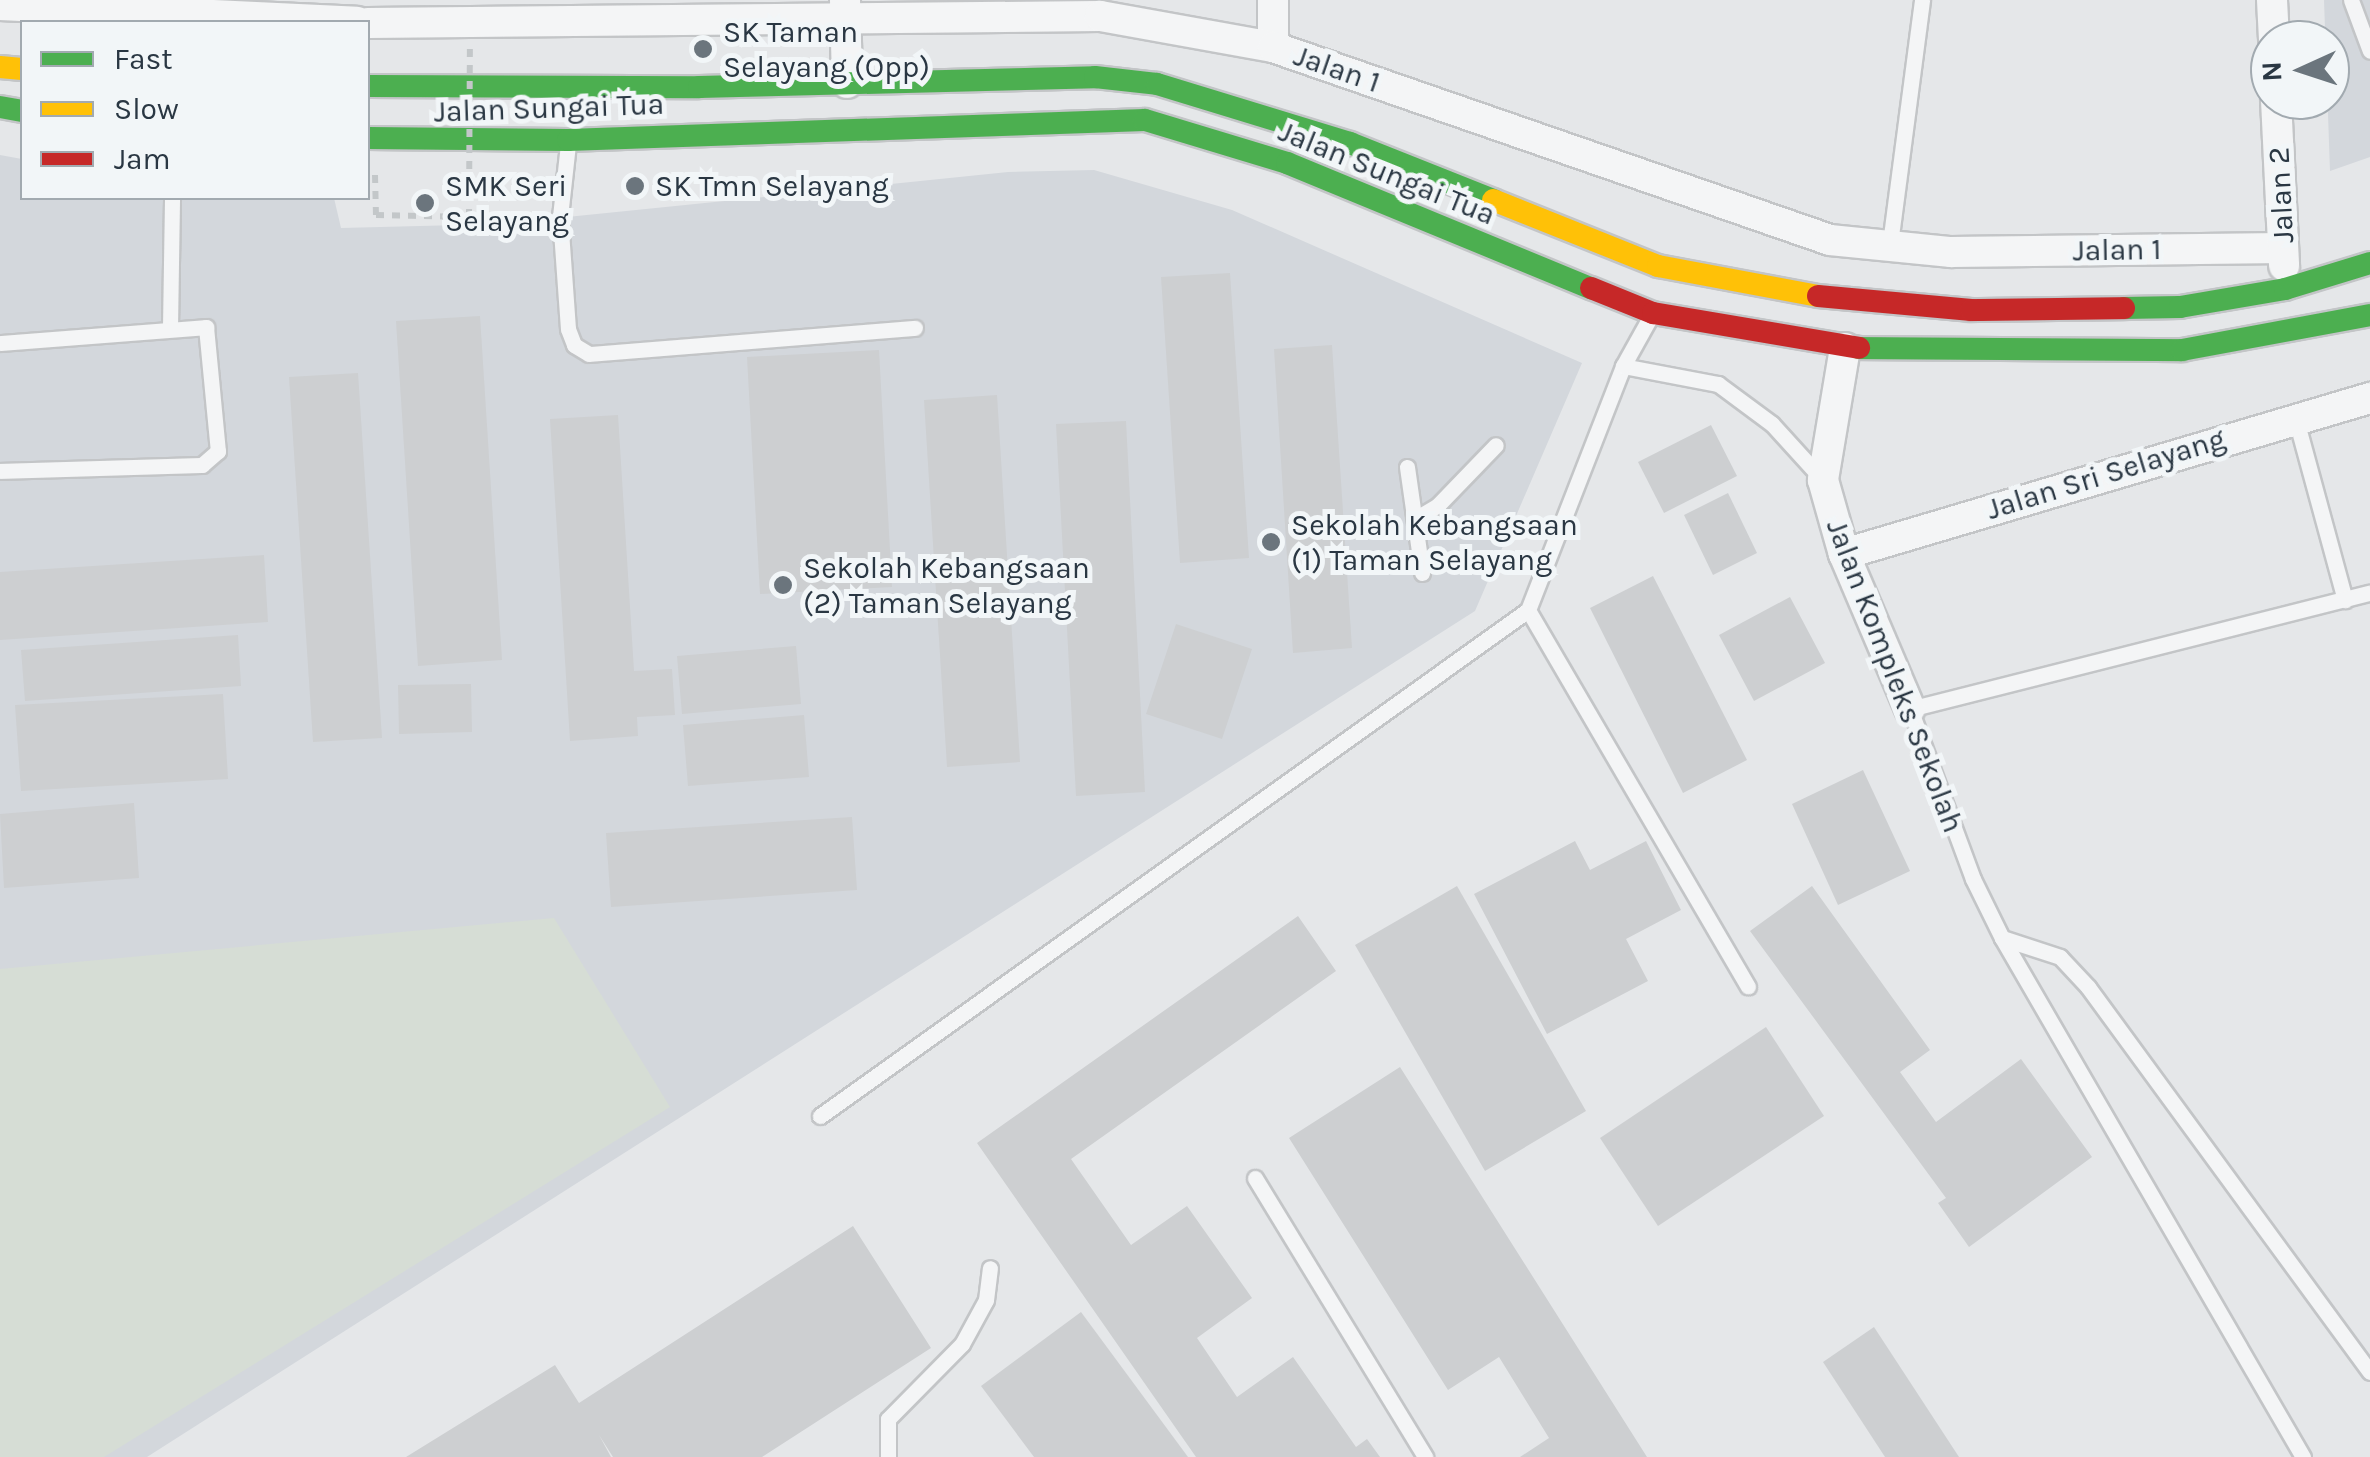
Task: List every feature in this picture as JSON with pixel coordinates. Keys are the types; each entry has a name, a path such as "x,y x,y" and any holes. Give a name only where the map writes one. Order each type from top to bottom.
{"main road":[{"name":"Jalan Sungai Tua","path":"370,86 847,84 1095,77 1210,95 1350,143 1658,266 1852,302 2078,312 2180,307 2284,289 2370,263"},
{"name":"Jalan Sungai Tua","path":"370,138 568,140 1145,120 1286,164 1653,313 1845,348 1988,354 2182,350 2370,315"}],"street":[{"path":"1272,0 1273,47"},
{"path":"0,4 317,20"},
{"name":"Jalan 1","path":"370,23 515,12 923,7 1100,16 1273,47 1830,240 1889,250 2283,248"},
{"path":"846,9 847,84"},
{"name":"Jalan 2","path":"2277,120 2284,289"},
{"name":"Jalan Kompleks Sekolah","path":"1845,348 1823,480 1844,554 1910,709"},
{"name":"Jalan Sri Selayang","path":"1844,554 2295,416 2370,398"}],"lane":[{"path":"1889,250 1922,0"},
{"path":"2350,0 2370,51"},
{"path":"568,140 560,217 568,329 574,346 589,354 915,328"},
{"path":"170,327 172,200"},
{"path":"820,1116 1528,610 1624,366 1653,313"},
{"path":"0,343 195,324 211,337 218,451 212,460 0,470"},
{"path":"1624,366 1718,384 1772,424 1823,480"},
{"path":"2295,416 2345,600"},
{"path":"1414,519 1438,505 1496,445"},
{"path":"1407,467 1422,573"},
{"path":"1910,709 2370,593"},
{"path":"1528,610 1748,986"},
{"name":"Jalan Kompleks Sekolah","path":"1910,709 1973,879 2002,938 2303,1457"},
{"path":"2002,938 2060,957 2370,1372"},
{"path":"1255,1178 1424,1457"},
{"path":"888,1457 888,1419 962,1344 986,1300 990,1268"}],"path":[{"path":"376,215 469,217 470,48"}],"shaded area":[{"path":"2324,0 2370,0 2370,157 2330,171 2328,120 2350,120 2350,20 2325,20"},
{"path":"0,155 20,159 20,200 334,200 341,228 499,224 1008,172 1094,170 1232,210 1582,363 1475,611 147,1457 0,1457"},
{"path":"554,918 670,1107 104,1457 0,1457 0,969"}],"building":[{"path":"1230,273 1249,558 1180,563 1161,277"},
{"path":"480,316 502,660 418,666 396,321"},
{"path":"1332,345 1352,648 1293,653 1274,349"},
{"path":"879,350 892,587 760,594 747,357"},
{"path":"358,373 382,738 313,742 289,377"},
{"path":"997,395 1020,762 947,767 924,400"},
{"path":"618,415 634,671 672,669 675,715 637,717 638,736 570,741 550,419"},
{"path":"1126,421 1145,792 1076,796 1056,424"},
{"path":"1711,425 1737,476 1664,513 1638,462"},
{"path":"1728,493 1757,553 1713,575 1684,515"},
{"path":"264,555 268,622 0,640 0,572"},
{"path":"1653,576 1747,760 1683,793 1590,608"},
{"path":"1790,597 1825,663 1754,701 1719,635"},
{"path":"1176,624 1252,649 1222,739 1146,714"},
{"path":"238,635 241,686 25,701 21,650"},
{"path":"796,646 801,704 682,714 677,656"},
{"path":"471,684 472,732 399,734 398,685"},
{"path":"223,694 228,779 21,791 15,705"},
{"path":"804,715 809,777 688,786 683,725"},
{"path":"1863,770 1910,871 1838,905 1792,804"},
{"path":"134,803 139,878 4,888 0,814"},
{"path":"852,817 857,890 611,907 606,833"},
{"path":"1575,841 1590,870 1646,841 1681,910 1626,939 1648,981 1547,1034 1474,894"},
{"path":"1457,886 1586,1111 1485,1171 1355,945"},
{"path":"1812,886 1930,1050 1900,1072 1936,1122 2021,1059 2092,1157 1969,1247 1938,1203 1946,1198 1750,931"},
{"path":"1298,916 1336,971 1071,1159 1131,1245 1187,1206 1252,1298 1197,1338 1237,1397 1293,1357 1356,1447 1367,1439 1380,1457 1196,1457 977,1143"},
{"path":"1766,1027 1824,1116 1658,1226 1600,1138"},
{"path":"1400,1067 1647,1457 1520,1457 1549,1438 1499,1357 1448,1390 1289,1138"},
{"path":"853,1226 931,1348 762,1457 613,1457 599,1435 611,1457 406,1457 555,1365 579,1403"},
{"path":"1081,1312 1188,1457 1034,1457 981,1386"},
{"path":"1874,1327 1959,1457 1885,1457 1823,1362"}],"traffic: fast":[{"path":"370,86 699,87 1095,77 1157,84 1350,143 1493,200"},
{"path":"0,107 20,111"},
{"path":"370,138 568,140 1145,120 1287,163 1591,288"},
{"path":"2124,308 2180,307 2285,289 2370,263"},
{"path":"1859,348 2182,350 2370,315"}],"traffic: slow":[{"path":"0,67 20,69"},
{"path":"1493,200 1658,266 1818,296"}],"traffic: jam":[{"path":"1591,288 1653,313 1859,348"},
{"path":"1818,296 1971,310 2124,308"}],"place":[{"name":"SK Taman Selayang (Opp)","path":"703,49"},
{"name":"SK Tmn Selayang","path":"635,186"},
{"name":"SMK Seri Selayang","path":"425,203"},
{"name":"Sekolah Kebangsaan (1) Taman Selayang","path":"1271,542"},
{"name":"Sekolah Kebangsaan (2) Taman Selayang","path":"783,585"}]}
